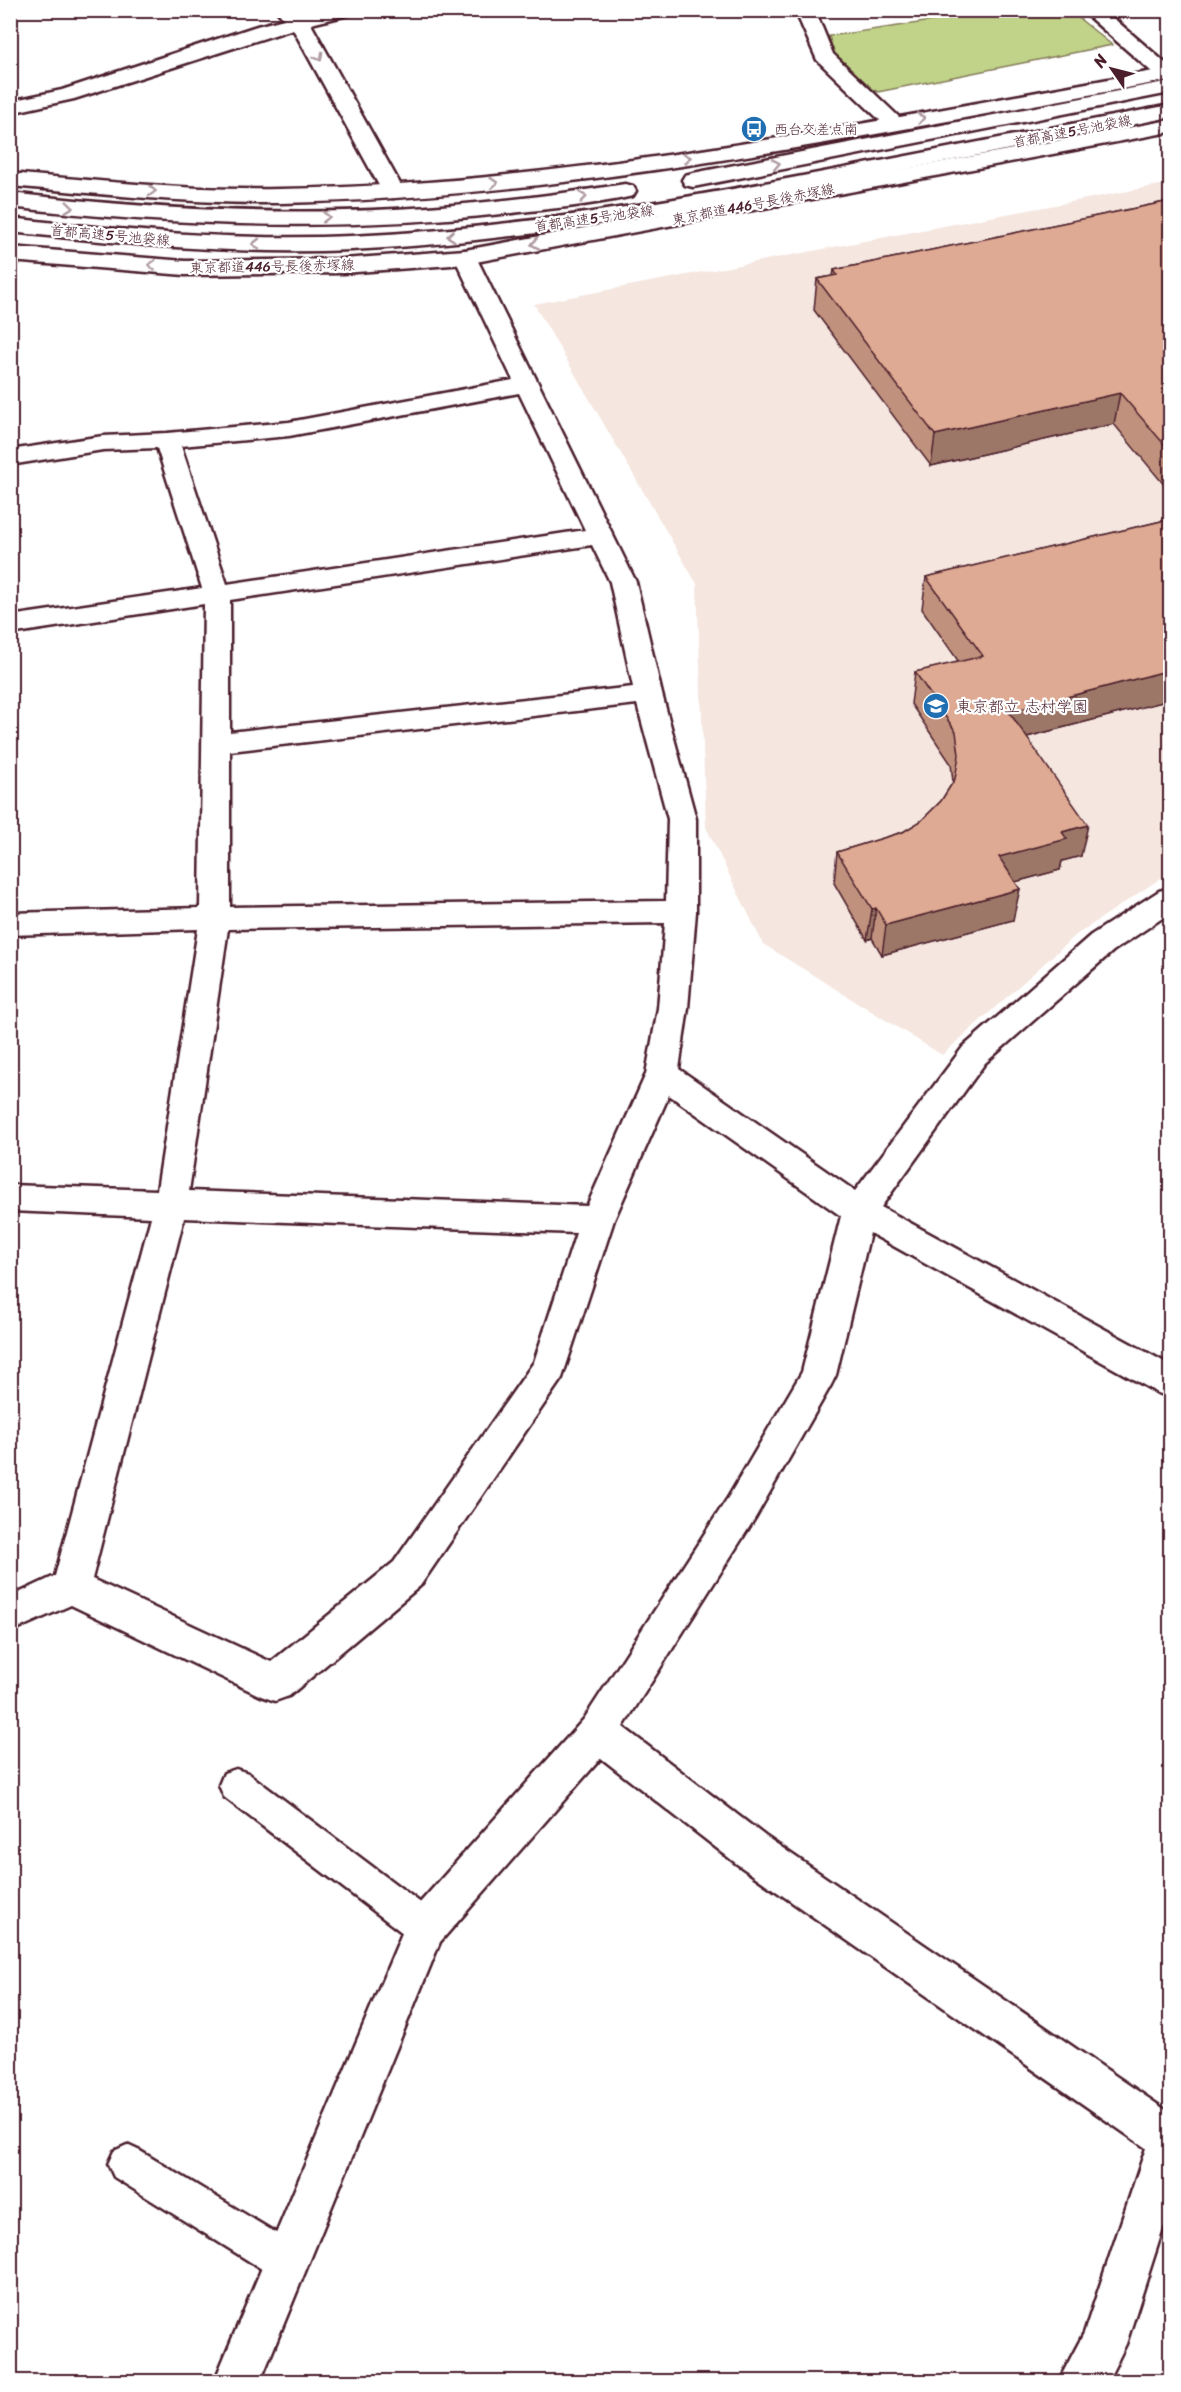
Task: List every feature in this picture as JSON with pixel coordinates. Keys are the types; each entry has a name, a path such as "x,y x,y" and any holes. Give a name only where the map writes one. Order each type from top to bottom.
{"main road":[{"path":"10,107 67,95 292,16 345,10"},
{"path":"805,10 824,56 894,123"},
{"path":"1091,10 1169,79"},
{"path":"292,16 393,191"},
{"path":"10,179 123,190 254,195 393,191 565,177 1169,79"},
{"name":"首都高速5号池袋線","path":"673,183 1169,79"},
{"name":"首都高速5号池袋線","path":"10,225 158,240 253,244 349,243 446,236 526,228 733,196 1170,111"},
{"name":"東京都道446号長後赤塚線","path":"10,254 184,268 343,266 465,257 1170,126"},
{"name":"首都高速5号池袋線","path":"10,200 171,215 257,218 346,217 523,205 641,188"},
{"path":"71,1587 271,1692 407,1574 550,1368 597,1220 662,1074 674,1008 681,912 682,819 648,694 623,582 465,257"},
{"path":"10,458 103,443 167,440 289,429 527,384"},
{"path":"10,1616 71,1587 171,1203 215,918 217,594 167,440"},
{"path":"10,625 601,536"},
{"path":"216,743 648,694"},
{"path":"237,2382 425,1928 598,1732 742,1507 819,1376 859,1211 974,1056 1102,943 1170,899"},
{"path":"10,924 215,918 681,912"},
{"path":"662,1074 859,1211 1170,1382"},
{"path":"10,1198 597,1220"},
{"path":"598,1732 751,1850 1170,2140 1103,2344 1081,2382"}],"lane":[{"path":"236,1785 425,1928"},
{"path":"127,2164 287,2262"}],"shaded area":[{"name":"東京都立 志村学園","path":"1170,183 1170,872 1076,935 942,1055 763,944 706,827 697,584 534,304"}],"green space":[{"path":"1001,11 1070,11 1112,45 878,92 870,88 834,54 829,36"}],"building":[{"path":"1170,201 1170,451 1120,393 935,435 817,279 837,275 834,270"},
{"path":"1170,519 1170,670 1009,712 1088,825 1062,832 1067,839 999,857 1020,889 886,925 876,908 872,909 837,852 903,832 921,821 941,801 955,779 959,755 956,732 915,672 983,656 926,577"}],"place":[{"name":"西台交差点南","path":"754,129"},
{"name":"東京都立 志村学園","path":"936,706"}]}
